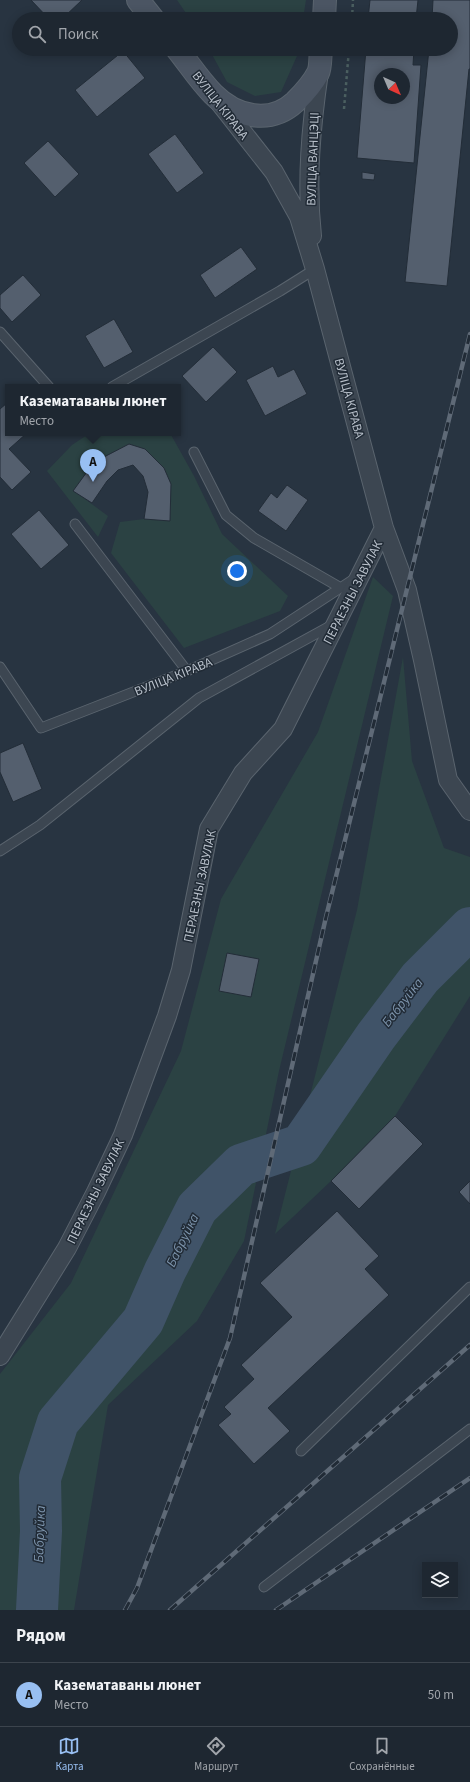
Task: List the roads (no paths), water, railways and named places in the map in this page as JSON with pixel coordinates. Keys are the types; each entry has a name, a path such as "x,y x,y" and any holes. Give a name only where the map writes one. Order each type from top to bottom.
{"main road":[{"path":"138,0 147,12"},
{"path":"324,12 325,0"},
{"name":"ВУЛІЦА КІРАВА","path":"183,56 214,95"},
{"name":"ВУЛІЦА ВАНЦЭЦІ","path":"319,72 320,56"},
{"path":"214,95 242,114 252,116 271,115 292,105 301,96 319,72"}],"street":[{"name":"ВУЛІЦА ВАНЦЭЦІ","path":"315,269 310,217 309,164 312,118 319,72"},
{"name":"ВУЛІЦА КІРАВА","path":"214,95 274,172 299,217 315,269 384,528"},
{"name":"ПЕРАЕЗНЫ ЗАВУЛАК","path":"0,1356 67,1248 123,1135 167,1016 181,970 209,829 243,773 283,729 384,528"},
{"name":"ПЕРАЕЗНЫ ЗАВУЛАК","path":"384,528 407,590 448,780 470,811"}],"lane":[{"path":"117,384 280,291 315,269"},
{"path":"0,332 46,384"},
{"path":"194,452 226,515 254,538 341,588"},
{"path":"75,524 187,671"},
{"name":"ВУЛІЦА КІРАВА","path":"0,666 41,728 187,671 270,634 362,574"},
{"path":"0,851 40,825 198,698 337,622"},
{"path":"301,1450 470,1287"},
{"path":"264,1587 470,1429"}],"waterway":[{"name":"Бабруйка","path":"37,1610 41,1531 40,1478 58,1422 143,1321 165,1271 197,1208 241,1165 301,1145 376,1036 420,978 470,928"}],"railway":[{"path":"125,1610 137,1588 230,1338 326,917 470,334"},
{"path":"170,1610 470,1345"},
{"path":"276,1610 470,1478"}],"place":[{"name":"Казематаваны люнет","path":"93,482"}]}
